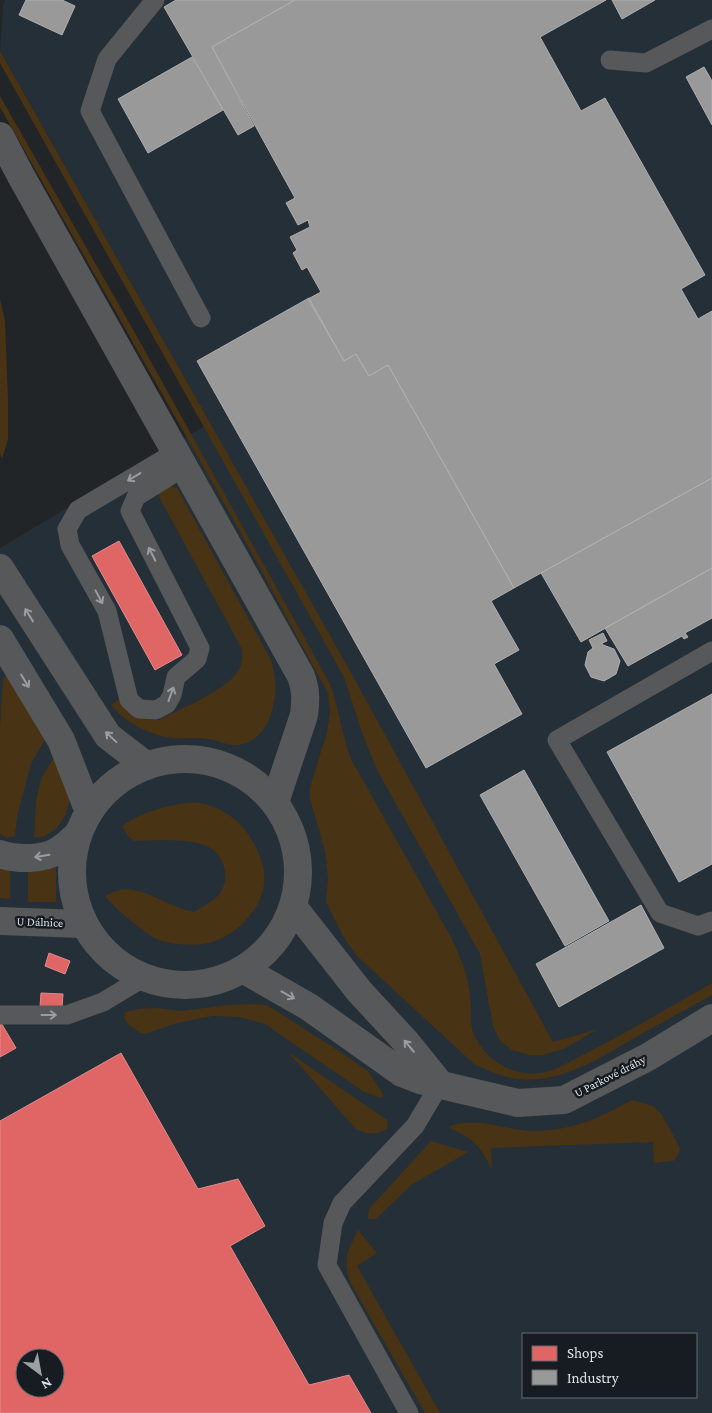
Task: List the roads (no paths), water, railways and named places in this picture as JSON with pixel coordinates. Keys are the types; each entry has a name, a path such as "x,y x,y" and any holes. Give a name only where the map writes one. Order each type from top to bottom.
{"street":[{"path":"0,136 302,676 306,688 304,715 275,802"},
{"path":"0,568 108,736 147,766"},
{"path":"0,639 61,740 83,823 72,852 70,871 71,891 81,924 105,951 119,962 146,976 164,982 201,984 228,979 246,971 258,963 283,933 294,908 299,872 293,835 275,802 249,779 233,770 217,764 182,759 164,760 147,766 112,785 83,823 59,850 39,857 8,857 0,854"},
{"path":"294,908 359,991 407,1043 440,1084"},
{"name":"U Dálnice","path":"0,920 81,924"},
{"name":"U Parkové dráhy","path":"246,971 310,1007 402,1073 518,1102 564,1100 648,1057 712,1018"}],"lane":[{"path":"154,0 107,59 90,110 201,318"},
{"path":"610,60 646,63 712,29"},
{"path":"180,460 136,497 130,511 200,648 197,659 176,677 172,695 167,704 156,710 139,709 129,700 107,611 70,545 67,529 78,510 180,460"},
{"path":"712,651 557,740 660,913 698,926 712,921"},
{"path":"0,1015 67,1015 103,1002 146,976"},
{"path":"409,1413 327,1265 333,1223 342,1203 415,1126 440,1084"}]}
